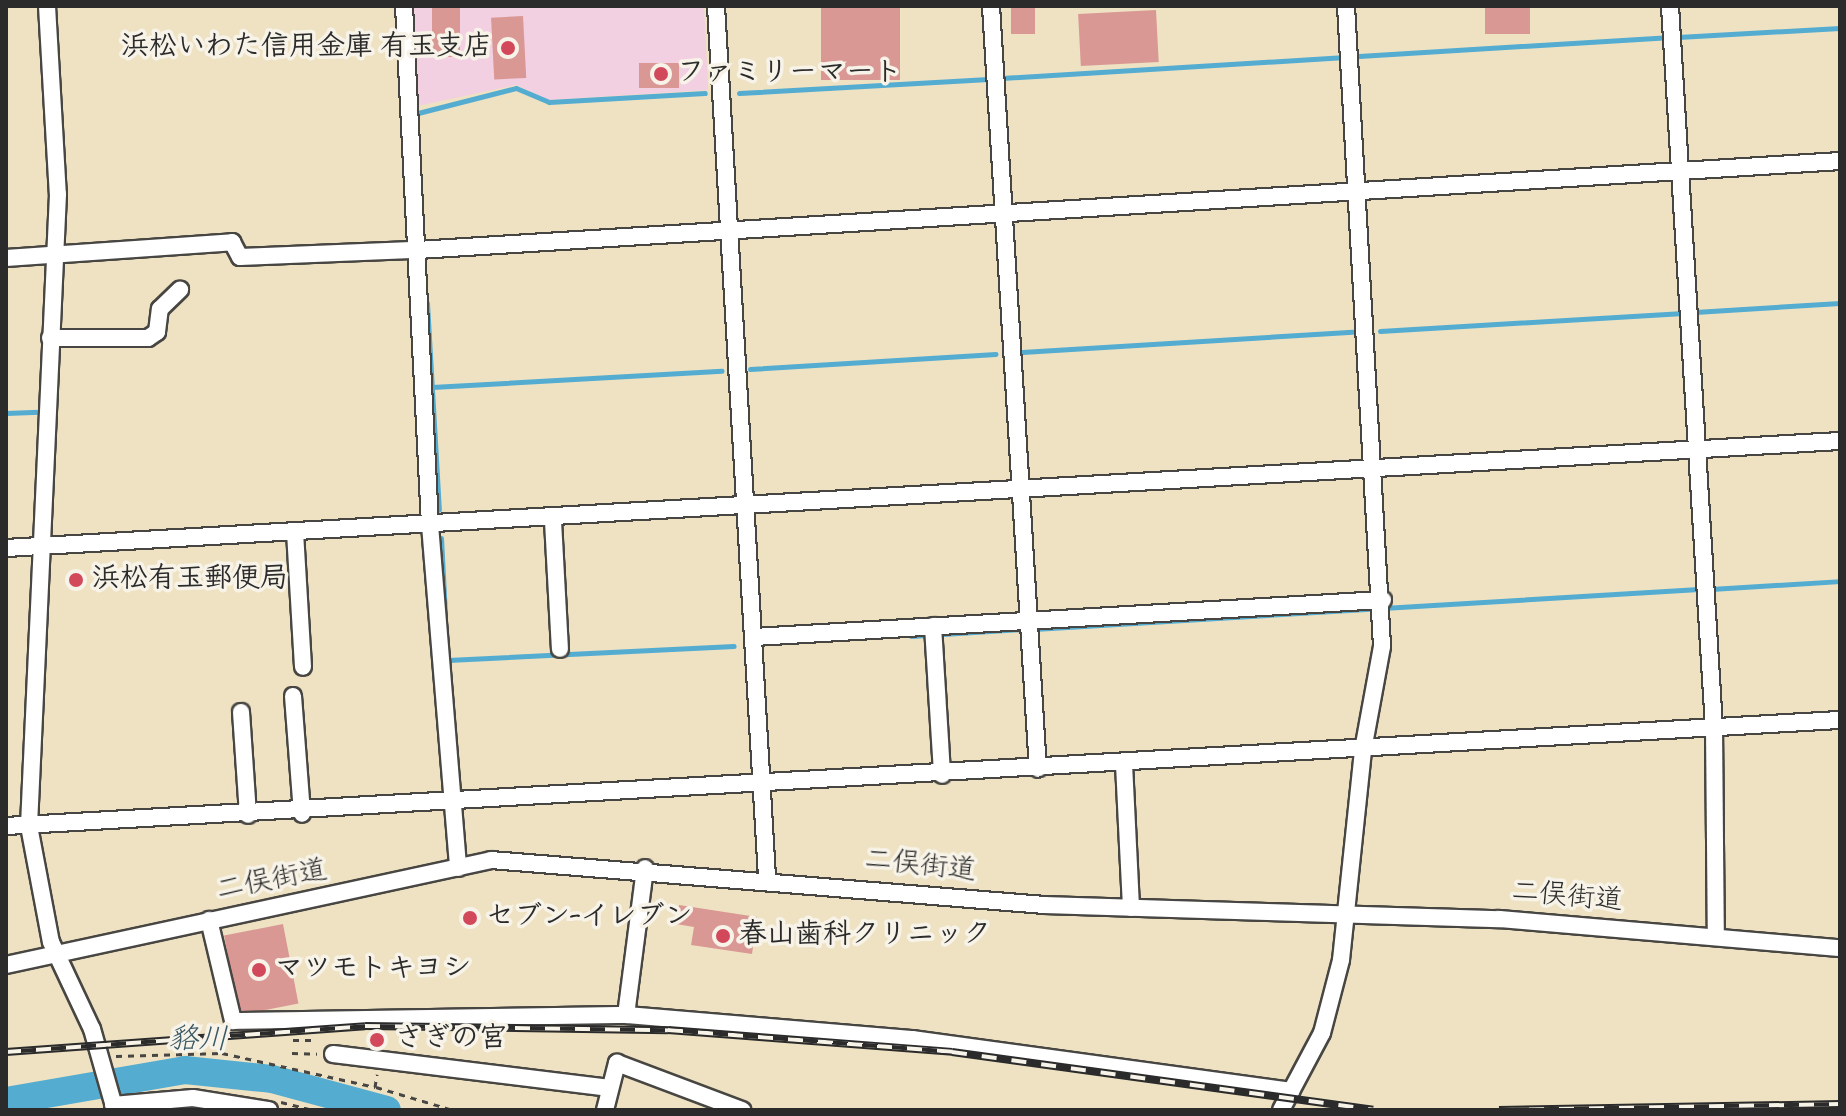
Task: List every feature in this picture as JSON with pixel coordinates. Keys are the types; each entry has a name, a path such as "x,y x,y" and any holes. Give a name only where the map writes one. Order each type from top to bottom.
{"street":[{"path":"47,6 58,182 29,826 56,952 101,1062 113,1103 193,1098 269,1110"},
{"path":"404,6 430,525 450,803 458,868"},
{"path":"716,6 767,878"},
{"path":"991,6 1038,769"},
{"path":"1281,1110 1322,1033 1350,915 1363,750 1383,606 1346,6"},
{"path":"1670,6 1714,727 1716,937"},
{"path":"6,258 232,242 240,257 418,250 730,228 1840,161"},
{"path":"50,338 148,338 157,332 160,309 180,290"},
{"path":"6,548 553,521 1840,441"},
{"path":"553,521 560,649"},
{"path":"295,532 303,667"},
{"path":"754,637 1028,620 1383,606"},
{"path":"933,627 942,775"},
{"path":"293,696 302,814"},
{"path":"241,712 248,815"},
{"path":"6,826 302,814 1840,720"},
{"path":"1124,764 1131,908"},
{"name":"二俣街道","path":"6,965 458,868 549,859 1131,908 1350,915 1716,937 1840,948"},
{"path":"626,1015 645,868"},
{"path":"209,920 233,1021 626,1015 865,1034 1291,1091"},
{"path":"333,1054 610,1088"},
{"path":"605,1110 611,1069 631,1064 742,1110"}],"path":[{"path":"293,1040 317,1040"},
{"path":"101,1062 222,1053 375,1087 453,1110"},
{"path":"292,1053 315,1054"},
{"path":"375,1087 379,1060"}],"shaded area":[{"path":"408,6 704,6 708,90 549,100 516,85 413,107"}],"building":[{"path":"432,6 460,6 460,57 432,57"},
{"path":"821,6 900,6 900,80 821,80"},
{"path":"1011,6 1035,6 1035,34 1011,34"},
{"path":"1485,6 1530,6 1530,34 1485,34"},
{"path":"1156,10 1159,62 1081,66 1078,14"},
{"name":"浜松いわた信用金庫 有玉支店","path":"523,16 526,78 494,80 491,18"},
{"path":"639,63 679,63 679,88 639,88"},
{"name":"春山歯科クリニック","path":"679,905 757,917 752,954 691,945 694,927 676,924"},
{"name":"マツモトキヨシ","path":"283,924 298,1004 240,1015 224,935"}],"waterway":[{"path":"1678,37 1840,28"},
{"path":"1359,56 1667,37"},
{"path":"1002,78 1341,57"},
{"path":"739,93 989,79"},
{"path":"414,114 516,88 549,102 705,93"},
{"path":"427,303 439,510"},
{"path":"1695,312 1840,303"},
{"path":"1380,331 1683,313"},
{"path":"1022,352 1352,332"},
{"path":"750,369 996,354"},
{"path":"432,387 722,371"},
{"path":"6,413 39,412"},
{"path":"441,538 445,614"},
{"path":"1711,589 1840,581"},
{"path":"1034,629 1699,589"},
{"path":"911,636 1022,629"},
{"path":"448,660 734,646"},
{"name":"貉川","path":"6,1101 185,1070 272,1079 387,1110"}],"railway":[{"path":"6,1052 365,1026 668,1030 952,1052 1373,1110"},
{"path":"1499,1110 1840,1104"}],"place":[{"name":"浜松いわた信用金庫 有玉支店","path":"508,48"},
{"name":"ファミリーマート","path":"661,74"},
{"name":"浜松有玉郵便局","path":"76,580"},
{"name":"セブン-イレブン","path":"470,918"},
{"name":"春山歯科クリニック","path":"723,936"},
{"name":"マツモトキヨシ","path":"259,970"},
{"name":"さぎの宮","path":"377,1040"}]}
